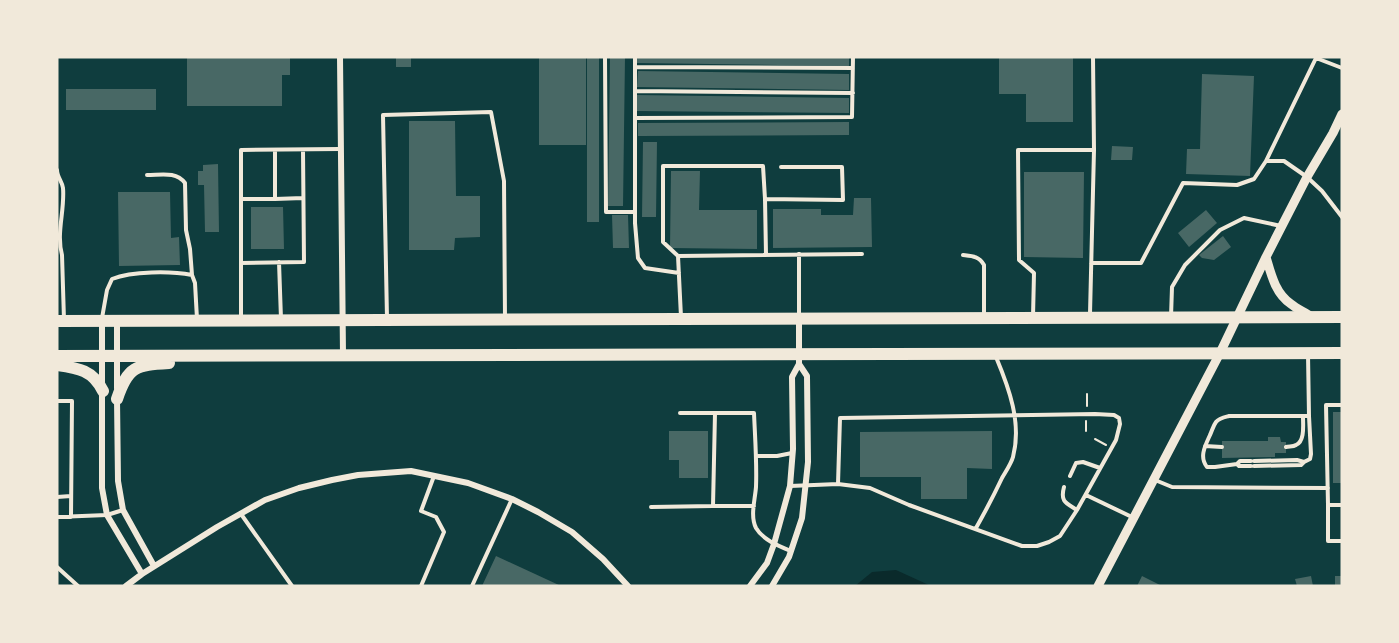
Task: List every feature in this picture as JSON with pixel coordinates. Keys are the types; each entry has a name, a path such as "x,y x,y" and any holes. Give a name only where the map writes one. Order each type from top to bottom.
{"main road":[{"path":"61,321 1342,316"},
{"path":"57,356 343,355 799,359 994,354 1342,353"},
{"path":"117,399 128,373 136,368 175,362 193,356"},
{"path":"57,365 76,367 89,373 99,382 102,391"}],"street":[{"path":"340,57 343,355"},
{"path":"1098,586 1220,353 1307,177 1338,133 1342,114"},
{"path":"1266,257 1278,291 1289,303 1312,316"},
{"path":"750,586 767,563 790,486 792,377 799,359 799,319"},
{"path":"102,321 102,488 107,515 142,574"},
{"path":"117,321 118,481 123,510 154,566"},
{"path":"772,586 789,557 802,518 806,485 807,376 799,359"},
{"path":"126,586 154,566 265,500 332,480 358,475 411,471 468,483 512,499 538,512 572,532 603,559 628,586"}],"lane":[{"path":"605,57 606,212 635,212"},
{"path":"634,57 635,212 638,258 645,268 679,273"},
{"path":"635,118 852,117 853,57"},
{"path":"1090,317 1094,150 1093,57"},
{"path":"1091,263 1141,263 1183,183 1237,184 1254,179 1266,161 1316,58 1342,68"},
{"path":"634,67 853,68"},
{"path":"635,91 853,93"},
{"path":"387,319 383,116 491,112 504,181 505,319"},
{"path":"241,320 241,150 341,149"},
{"path":"275,150 275,199"},
{"path":"241,263 304,262 303,150"},
{"path":"1033,318 1034,273 1019,260 1018,150 1094,150"},
{"path":"1266,161 1284,160 1322,191 1342,217"},
{"path":"681,319 678,256 663,242 663,166 763,166 766,255"},
{"path":"765,199 843,200 842,167 782,166"},
{"path":"57,170 57,175 63,185 59,245 62,255 61,321"},
{"path":"147,175 175,175 185,183 186,230 195,284 197,320"},
{"path":"241,199 303,198"},
{"path":"1171,317 1172,287 1185,265 1220,230 1244,218 1282,226"},
{"path":"798,254 799,319"},
{"path":"678,256 862,254"},
{"path":"963,255 976,257 984,265 984,318"},
{"path":"279,262 281,320"},
{"path":"102,321 107,290 112,279 123,275 180,273 192,275"},
{"path":"1308,353 1310,416 1311,454 1310,459 1301,465 1252,463 1239,466 1237,464 1208,467 1204,463 1205,447 1216,423 1221,418 1229,416 1310,416"},
{"path":"976,528 1012,459 1017,429 1006,381 994,354"},
{"path":"57,401 72,401 71,517"},
{"path":"1342,405 1326,405 1328,541 1342,541"},
{"path":"680,413 754,413 756,456 754,523 757,530 774,544 791,551"},
{"path":"713,506 715,413"},
{"path":"790,486 838,484 870,488 909,505 1022,546 1037,546 1060,536 1077,510 1116,440 1120,424 1119,418 1114,415 1095,414 840,418 838,484"},
{"path":"1286,447 1297,445 1300,442 1303,416"},
{"path":"1205,447 1222,447"},
{"path":"756,456 792,453"},
{"path":"1070,476 1076,464 1083,462 1100,468"},
{"path":"421,586 444,532 436,517 421,511 435,475"},
{"path":"1154,480 1172,487 1328,488"},
{"path":"1064,487 1062,495 1065,503 1077,510"},
{"path":"1086,495 1134,519"},
{"path":"57,497 71,496"},
{"path":"472,586 512,499"},
{"path":"1328,505 1342,506"},
{"path":"651,507 754,506"},
{"path":"57,517 107,515 123,510"},
{"path":"240,513 292,586"},
{"path":"57,567 78,586"}],"water":[{"path":"896,570 931,586 855,586 872,572"}],"building":[{"path":"187,57 290,57 290,75 282,75 282,106 187,106"},
{"path":"396,57 411,57 411,67 396,67"},
{"path":"539,57 586,57 586,145 539,145"},
{"path":"587,57 599,57 599,222 587,222"},
{"path":"610,57 625,57 623,206 608,206"},
{"path":"637,57 849,57 849,66 637,63"},
{"path":"999,57 1073,57 1073,122 1026,122 1026,94 999,94"},
{"path":"638,71 849,74 849,90 637,87"},
{"path":"1202,74 1254,76 1250,176 1186,174 1187,149 1200,149"},
{"path":"66,89 156,89 156,110 66,110"},
{"path":"637,95 849,98 849,113 637,111"},
{"path":"409,121 455,121 456,196 480,196 480,237 455,238 454,250 409,250"},
{"path":"849,122 849,135 638,136 638,123"},
{"path":"643,142 657,142 656,217 642,217"},
{"path":"1112,146 1133,147 1132,160 1111,160"},
{"path":"218,164 219,232 205,232 204,185 198,185 198,171 203,171 203,165"},
{"path":"671,171 700,171 699,210 757,210 757,249 670,248"},
{"path":"1024,172 1084,172 1083,258 1024,257"},
{"path":"118,192 170,192 171,238 179,237 180,265 119,266"},
{"path":"854,198 871,198 872,247 773,248 773,209 821,209 821,215 853,215"},
{"path":"251,207 283,207 284,249 251,249"},
{"path":"1206,210 1217,223 1189,247 1178,233"},
{"path":"612,215 628,215 629,248 613,248"},
{"path":"1223,236 1231,247 1214,260 1202,258 1199,255"},
{"path":"1333,412 1342,412 1342,483 1333,483"},
{"path":"669,431 708,431 708,478 679,478 679,460 669,460"},
{"path":"992,431 992,469 967,468 967,499 921,499 921,477 860,477 860,432"},
{"path":"1268,437 1280,437 1281,442 1286,442 1286,453 1275,453 1275,457 1222,458 1222,441 1268,441"},
{"path":"496,556 561,586 482,586"},
{"path":"1142,576 1162,586 1137,586"},
{"path":"1311,576 1313,586 1297,586 1295,579"},
{"path":"1335,576 1342,576 1342,586 1335,586"}]}
